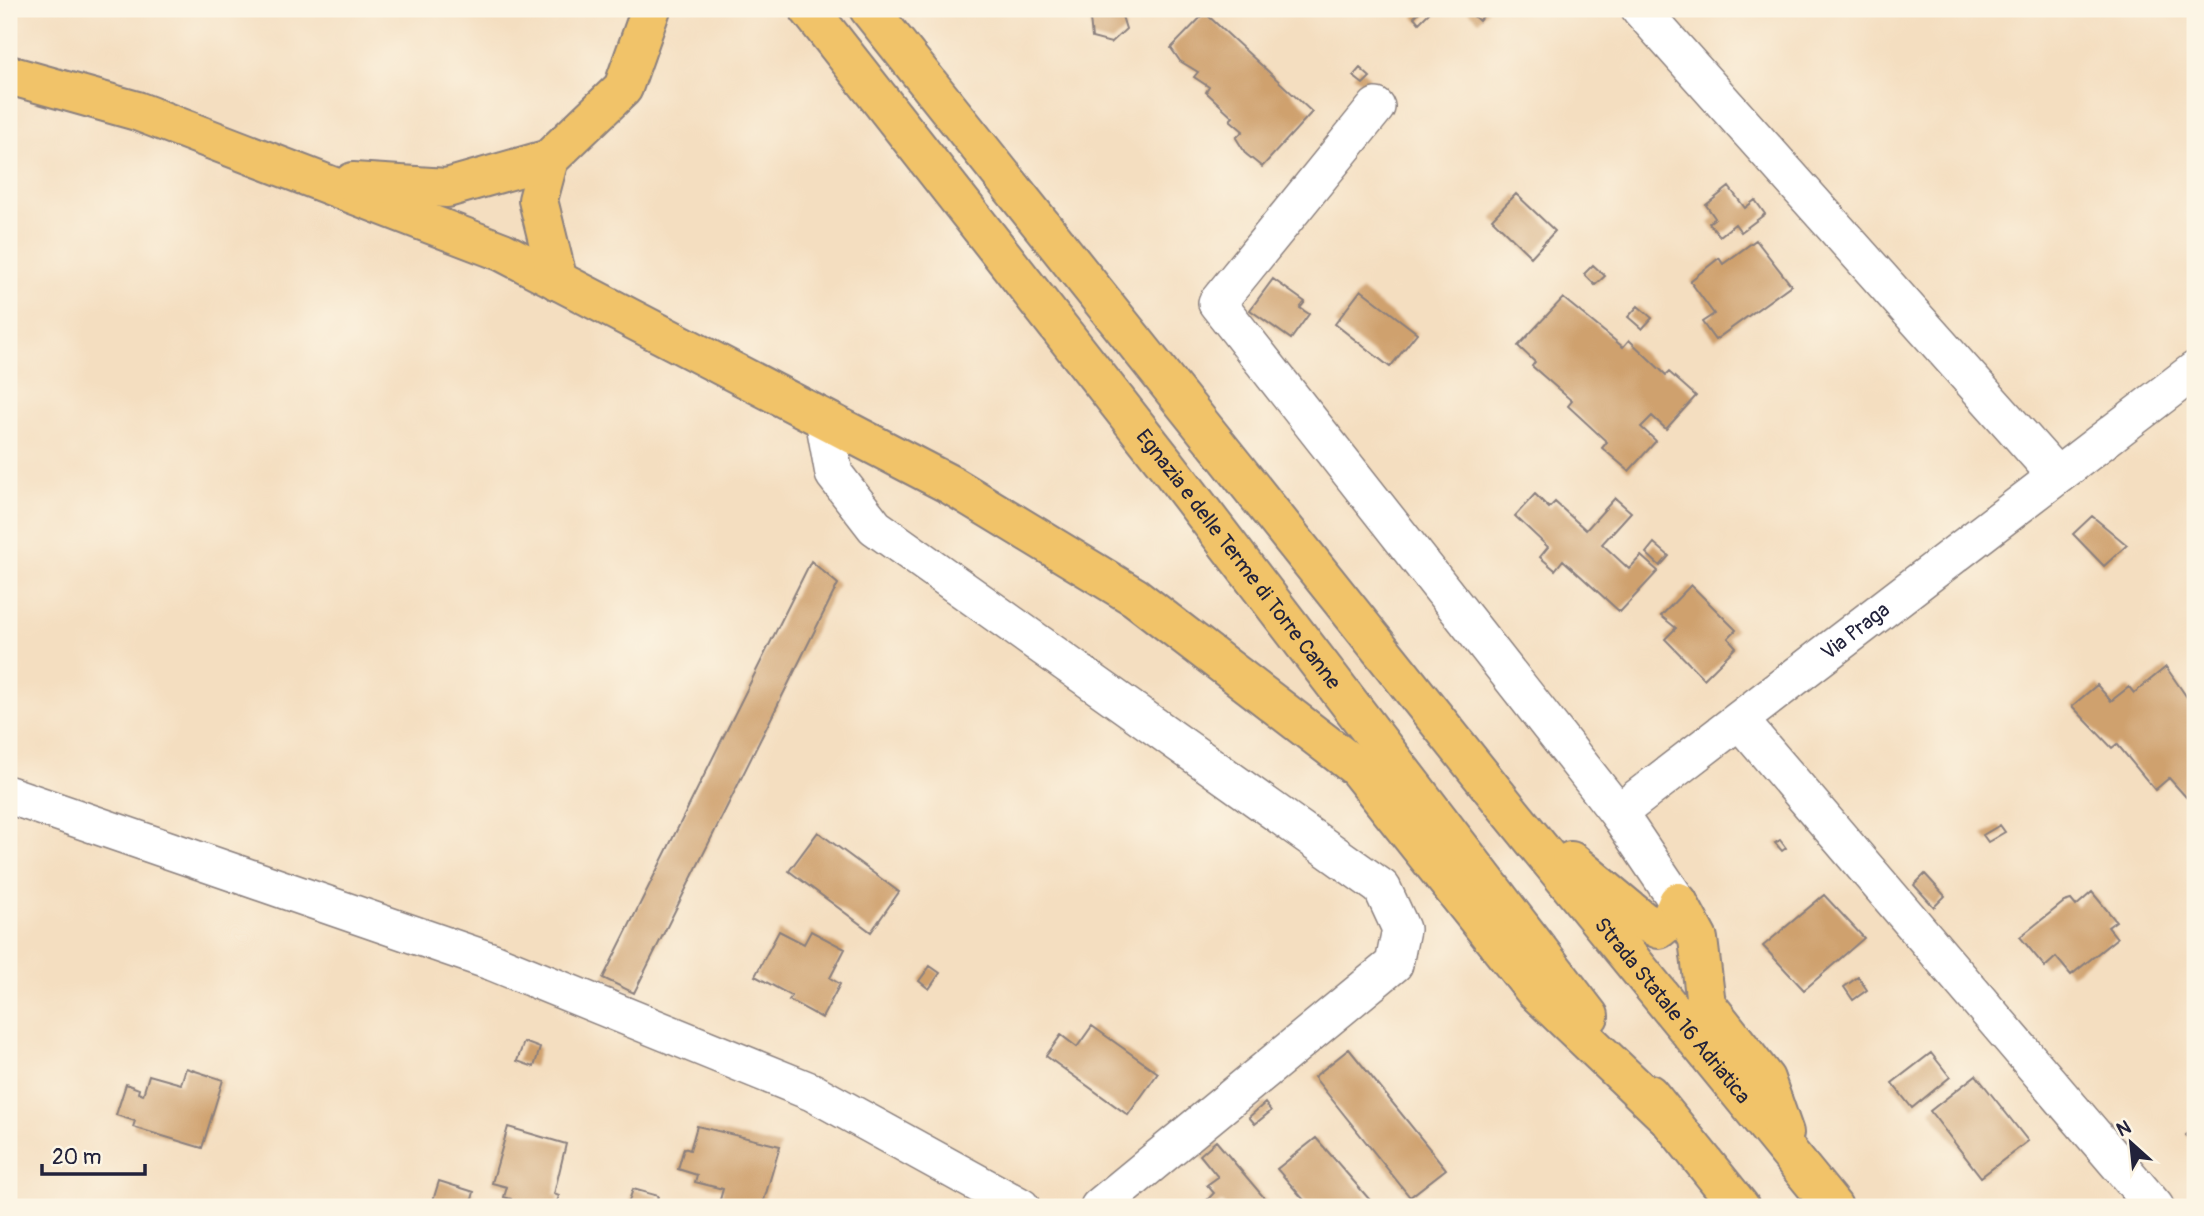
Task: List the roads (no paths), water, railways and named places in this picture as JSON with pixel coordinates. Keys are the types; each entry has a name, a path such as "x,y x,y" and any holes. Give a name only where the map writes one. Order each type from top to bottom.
{"highway":[{"path":"317,180 447,188 549,159 623,88 651,9"},
{"name":"Egnazia e delle Terme di Torre Canne","path":"809,9 1166,464 1664,1114"},
{"path":"869,9 1512,814 1643,921 1659,929 1670,920 1678,902"},
{"path":"9,75 137,111 503,252 951,485 1135,597 1356,767 1534,990 1664,1114 1740,1207"},
{"path":"549,159 538,200 558,281"},
{"name":"Strada Statale 16 Adriatica","path":"1512,814 1833,1207"},
{"path":"1678,902 1699,939 1706,1004 1765,1079 1794,1161"}],"street":[{"path":"1640,9 2056,475"},
{"path":"1376,107 1217,303 1618,813 1678,902"},
{"name":"Via Praga","path":"2092,447 2122,398 2195,342"},
{"name":"Via Praga","path":"1618,813 2195,370"},
{"path":"824,419 834,474 875,527 1382,888 1401,929 1394,964 1099,1207"},
{"path":"1740,721 2155,1207"},
{"path":"9,795 519,972 812,1092 1021,1207"}]}
